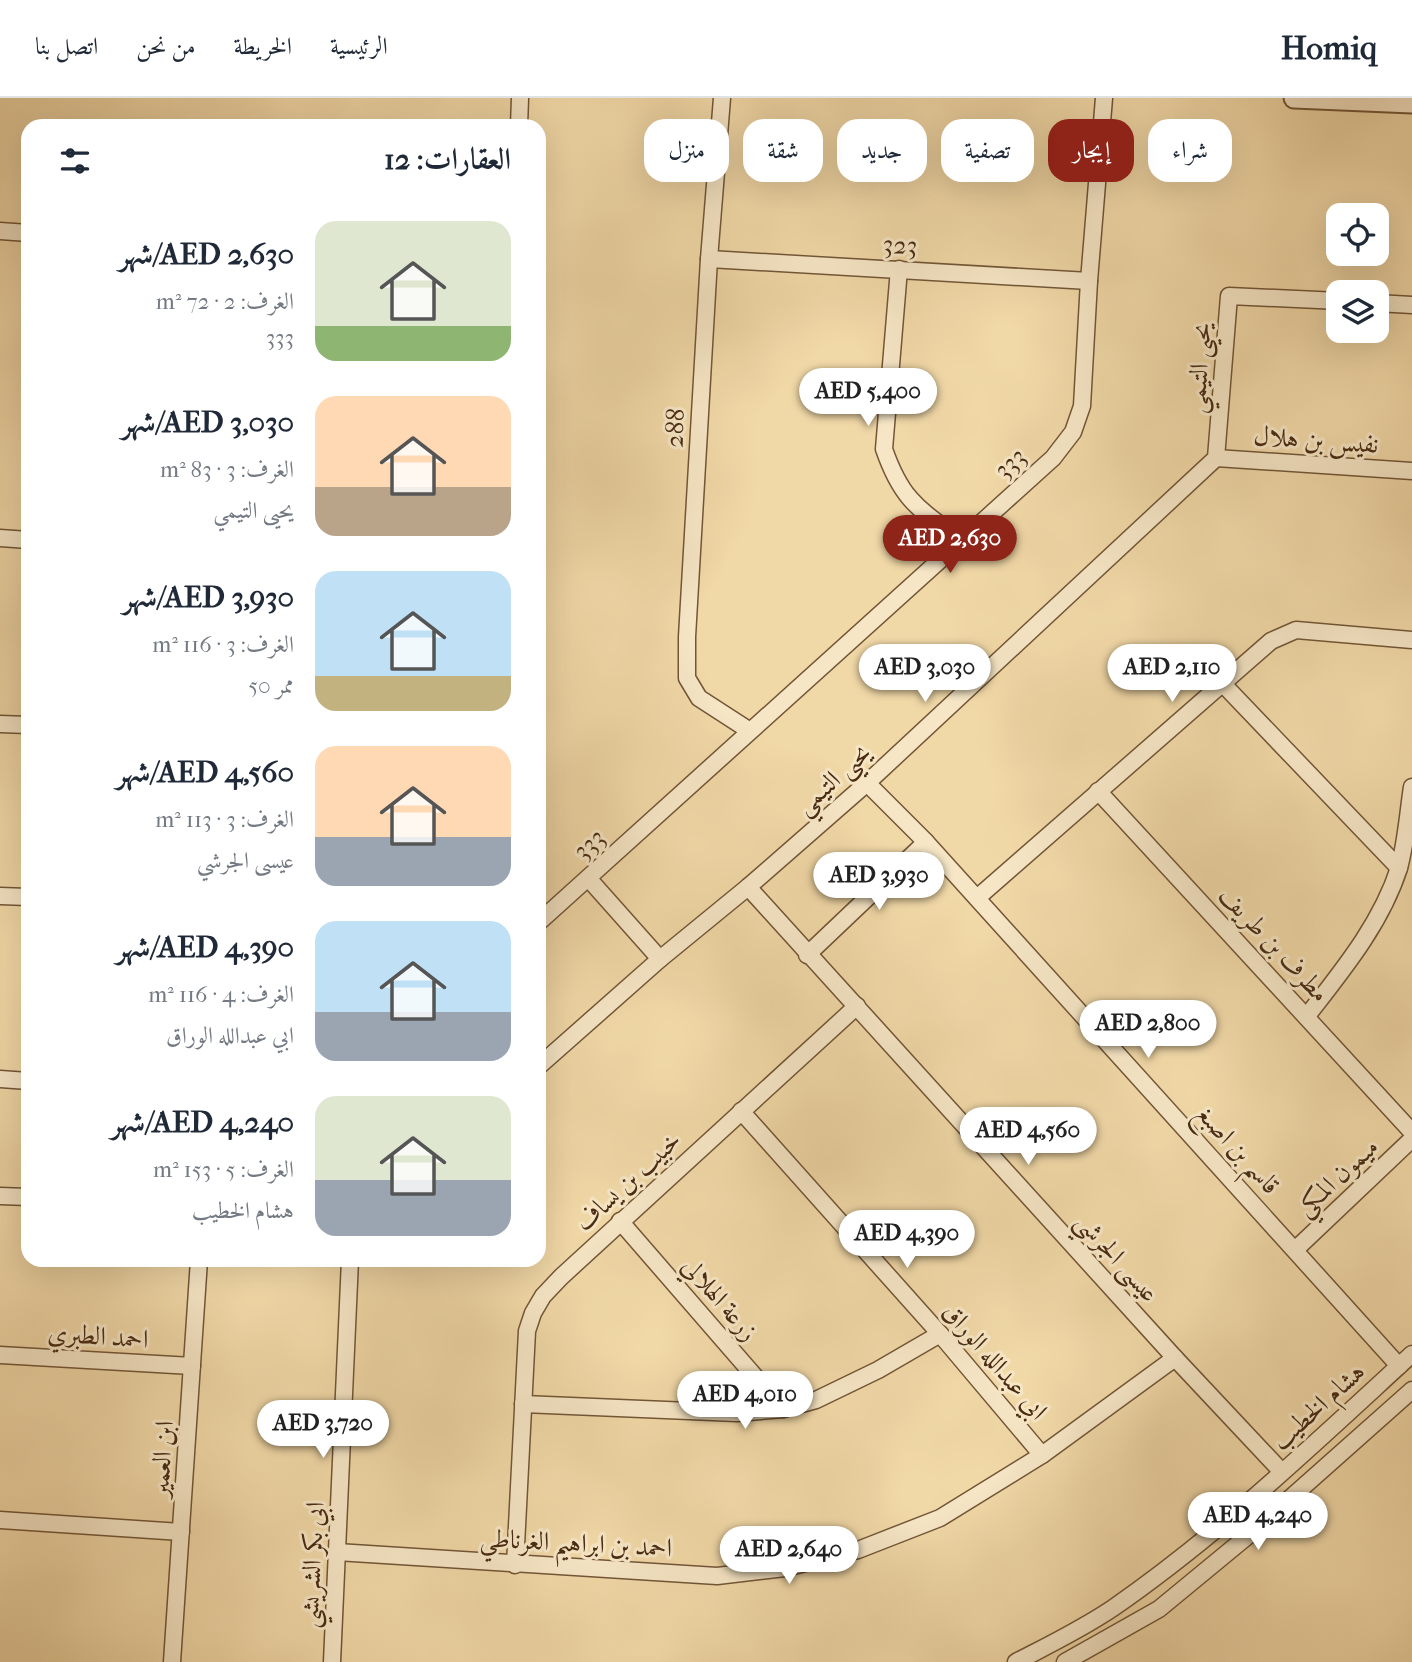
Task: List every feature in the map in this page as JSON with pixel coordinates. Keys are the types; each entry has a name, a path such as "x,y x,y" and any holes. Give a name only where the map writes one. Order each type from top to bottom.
{"street":[{"path":"519,119 520,98"},
{"name":"288","path":"722,98 709,259 687,637 687,678 699,698 750,731"},
{"name":"333","path":"546,916 1053,458 1073,432 1082,406 1104,98"},
{"path":"1294,98 1412,103"},
{"path":"0,231 21,232"},
{"name":"323","path":"709,259 1089,281"},
{"path":"899,270 884,449 894,477 914,505 961,540"},
{"name":"يحيى التيمي","path":"546,1060 867,783 1216,458 1229,296 1326,300"},
{"path":"1389,304 1412,305"},
{"name":"نفيس بن هلال","path":"1216,458 1412,471"},
{"path":"0,538 21,540"},
{"path":"977,898 1271,641 1296,630 1412,640"},
{"path":"1223,684 1399,868"},
{"path":"0,723 21,725"},
{"name":"قاسم بن اصبغ","path":"867,783 926,842 1399,1366"},
{"path":"1307,1016 1359,949 1399,868 1412,787"},
{"name":"مطرف بن طريف","path":"1098,791 1412,1132"},
{"path":"807,955 926,842"},
{"path":"588,878 660,959"},
{"name":"عيسى الجرشي","path":"748,887 807,955 858,1006 1175,1358 1282,1472"},
{"path":"0,895 21,896"},
{"name":"خبيب بن يساف","path":"515,1564 527,1331 543,1296 620,1221 858,1006"},
{"path":"0,1079 21,1080"},
{"name":"ابي عبدالله الوراق","path":"741,1111 940,1334 1042,1455"},
{"name":"ميمون المكي","path":"1296,1249 1412,1139"},
{"path":"0,1196 21,1197"},
{"name":"زرعة الهلالي","path":"620,1221 783,1409"},
{"name":"ابن العمير","path":"172,1662 199,1267"},
{"name":"ابي بكر الشريشي","path":"332,1662 350,1267"},
{"path":"523,1404 737,1413 783,1409 816,1400 878,1370 940,1334"},
{"name":"احمد الطبري","path":"0,1354 192,1366"},
{"name":"هشام الخطيب","path":"1016,1662 1111,1609 1193,1549 1412,1354"},
{"name":"احمد بن ابراهيم الغرناطي","path":"337,1552 717,1576 785,1568 858,1550 940,1518 1042,1455 1175,1358"},
{"name":"هشام الخطيب","path":"1065,1662 1159,1609 1250,1535 1412,1391"},
{"path":"0,1520 181,1532"}]}
